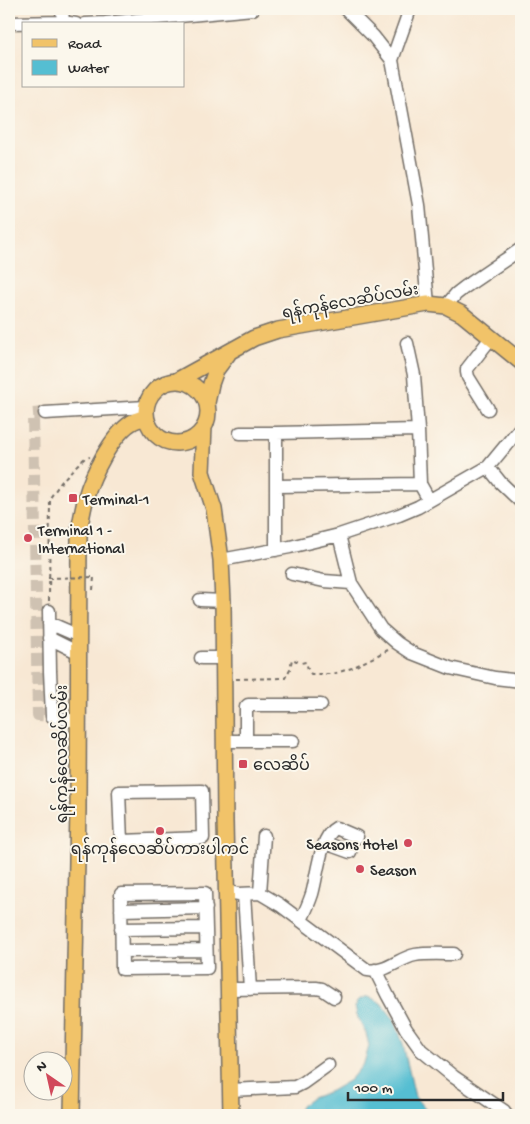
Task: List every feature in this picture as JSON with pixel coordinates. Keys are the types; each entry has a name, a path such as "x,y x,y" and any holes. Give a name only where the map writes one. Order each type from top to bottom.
{"main road":[{"name":"ရန်ကုန်လေဆိပ်လမ်း","path":"176,381 254,338 278,330 428,304 446,306 462,314 521,362"},
{"name":"ရန်ကုန်လေဆိပ်လမ်း","path":"207,403 216,370 231,351"},
{"path":"186,382 203,394 207,403 207,420 204,427 198,435 190,440 181,443 171,443 162,440 148,426 145,412 149,397 156,388 165,383 186,382"},
{"name":"ရန်ကုန်လေဆိပ်လမ်း","path":"72,1115 78,809 79,532 86,496 106,452 120,432 145,412"},
{"path":"204,427 202,472 214,509 221,560 223,601 230,1115"}],"street":[{"path":"62,9 68,22"},
{"path":"114,22 210,11 253,9"},
{"path":"346,9 373,36 392,60 419,206 428,304"},
{"path":"392,60 410,9"},
{"path":"9,23 22,23"},
{"path":"446,306 465,287 521,249"},
{"path":"488,409 468,377 467,368 491,338"},
{"path":"407,343 414,375 420,484 429,500"},
{"path":"45,413 145,412"},
{"path":"221,560 339,536 418,507 488,467 521,427"},
{"path":"240,433 418,430"},
{"path":"276,433 276,550"},
{"path":"488,467 500,482 521,502"},
{"path":"276,486 420,484"},
{"path":"339,536 351,582 380,630 412,652 450,668 495,678 521,681"},
{"path":"292,574 324,581 351,582"},
{"path":"200,600 223,601"},
{"path":"49,617 79,636"},
{"path":"49,617 52,716 79,722"},
{"path":"49,638 79,653"},
{"path":"201,658 223,658"},
{"path":"246,741 246,707 248,705 322,705"},
{"path":"224,741 293,741"},
{"path":"202,791 203,821 203,838 121,841 119,792 202,791"},
{"path":"203,821 225,821"},
{"path":"301,920 312,894 320,858 330,834 335,829 357,837"},
{"path":"260,893 264,836"},
{"path":"325,843 350,852"},
{"path":"227,892 260,893 301,920 363,968 371,971 385,968 415,955 454,954"},
{"path":"206,893 206,968 122,969 121,930 121,894 206,893"},
{"path":"244,894 250,989"},
{"path":"121,930 206,928"},
{"path":"122,951 206,956 228,970"},
{"path":"375,970 406,1029 421,1050 507,1115"},
{"path":"229,990 316,988 322,989 334,997"},
{"path":"230,1090 295,1087 328,1064"}],"path":[{"path":"49,617 50,498 62,480 85,458 106,452"},
{"path":"48,578 94,577 94,590"},
{"path":"224,680 285,678 290,669 292,659 301,663 306,662 311,674 333,674 352,668 390,649 397,643"}],"water":[{"path":"368,996 381,1003 394,1019 403,1044 415,1097 430,1115 297,1115 301,1106 312,1098 331,1091 350,1080 364,1063 369,1046 366,1033 358,1018 355,1007 358,1000"}],"tunnel":[{"path":"45,413 33,414 38,715 52,716"}],"place":[{"name":"Terminal-1","path":"73,498"},
{"name":"Terminal 1 - International","path":"28,538"},
{"name":"လေဆိပ်","path":"243,764"},
{"name":"ရန်ကုန်လေဆိပ်ကားပါကင်","path":"160,831"},
{"name":"Seasons Hotel","path":"408,843"},
{"name":"Season","path":"360,869"}]}
